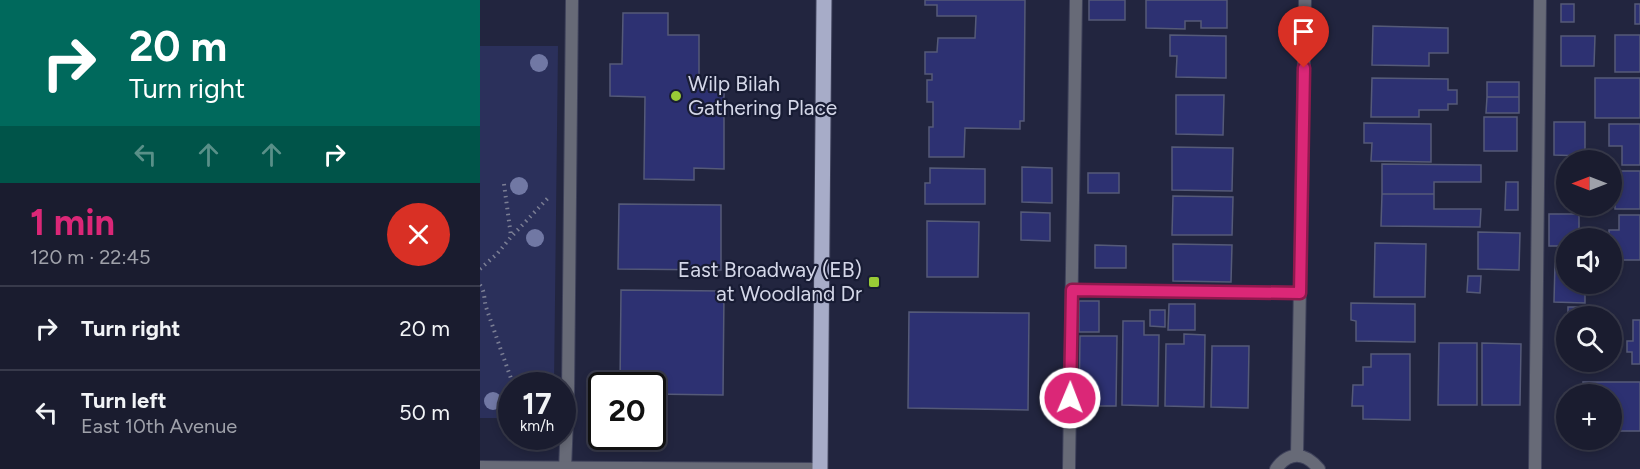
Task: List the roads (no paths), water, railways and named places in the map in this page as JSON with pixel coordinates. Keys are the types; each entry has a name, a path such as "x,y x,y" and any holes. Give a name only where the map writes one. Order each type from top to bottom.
{"main road":[{"path":"819,469 824,0"}],"street":[{"path":"565,468 568,395 572,0"},
{"path":"1069,469 1076,0"},
{"path":"1297,455 1305,0"},
{"path":"1535,469 1540,0"},
{"path":"1072,290 1300,293"},
{"path":"1276,469 1288,457 1297,455 1306,457 1319,469"},
{"path":"480,467 819,469"}],"place":[{"name":"Wilp Bilah Gathering Place","path":"676,96"},
{"name":"East Broadway (EB) at Woodland Dr","path":"874,282"}]}
